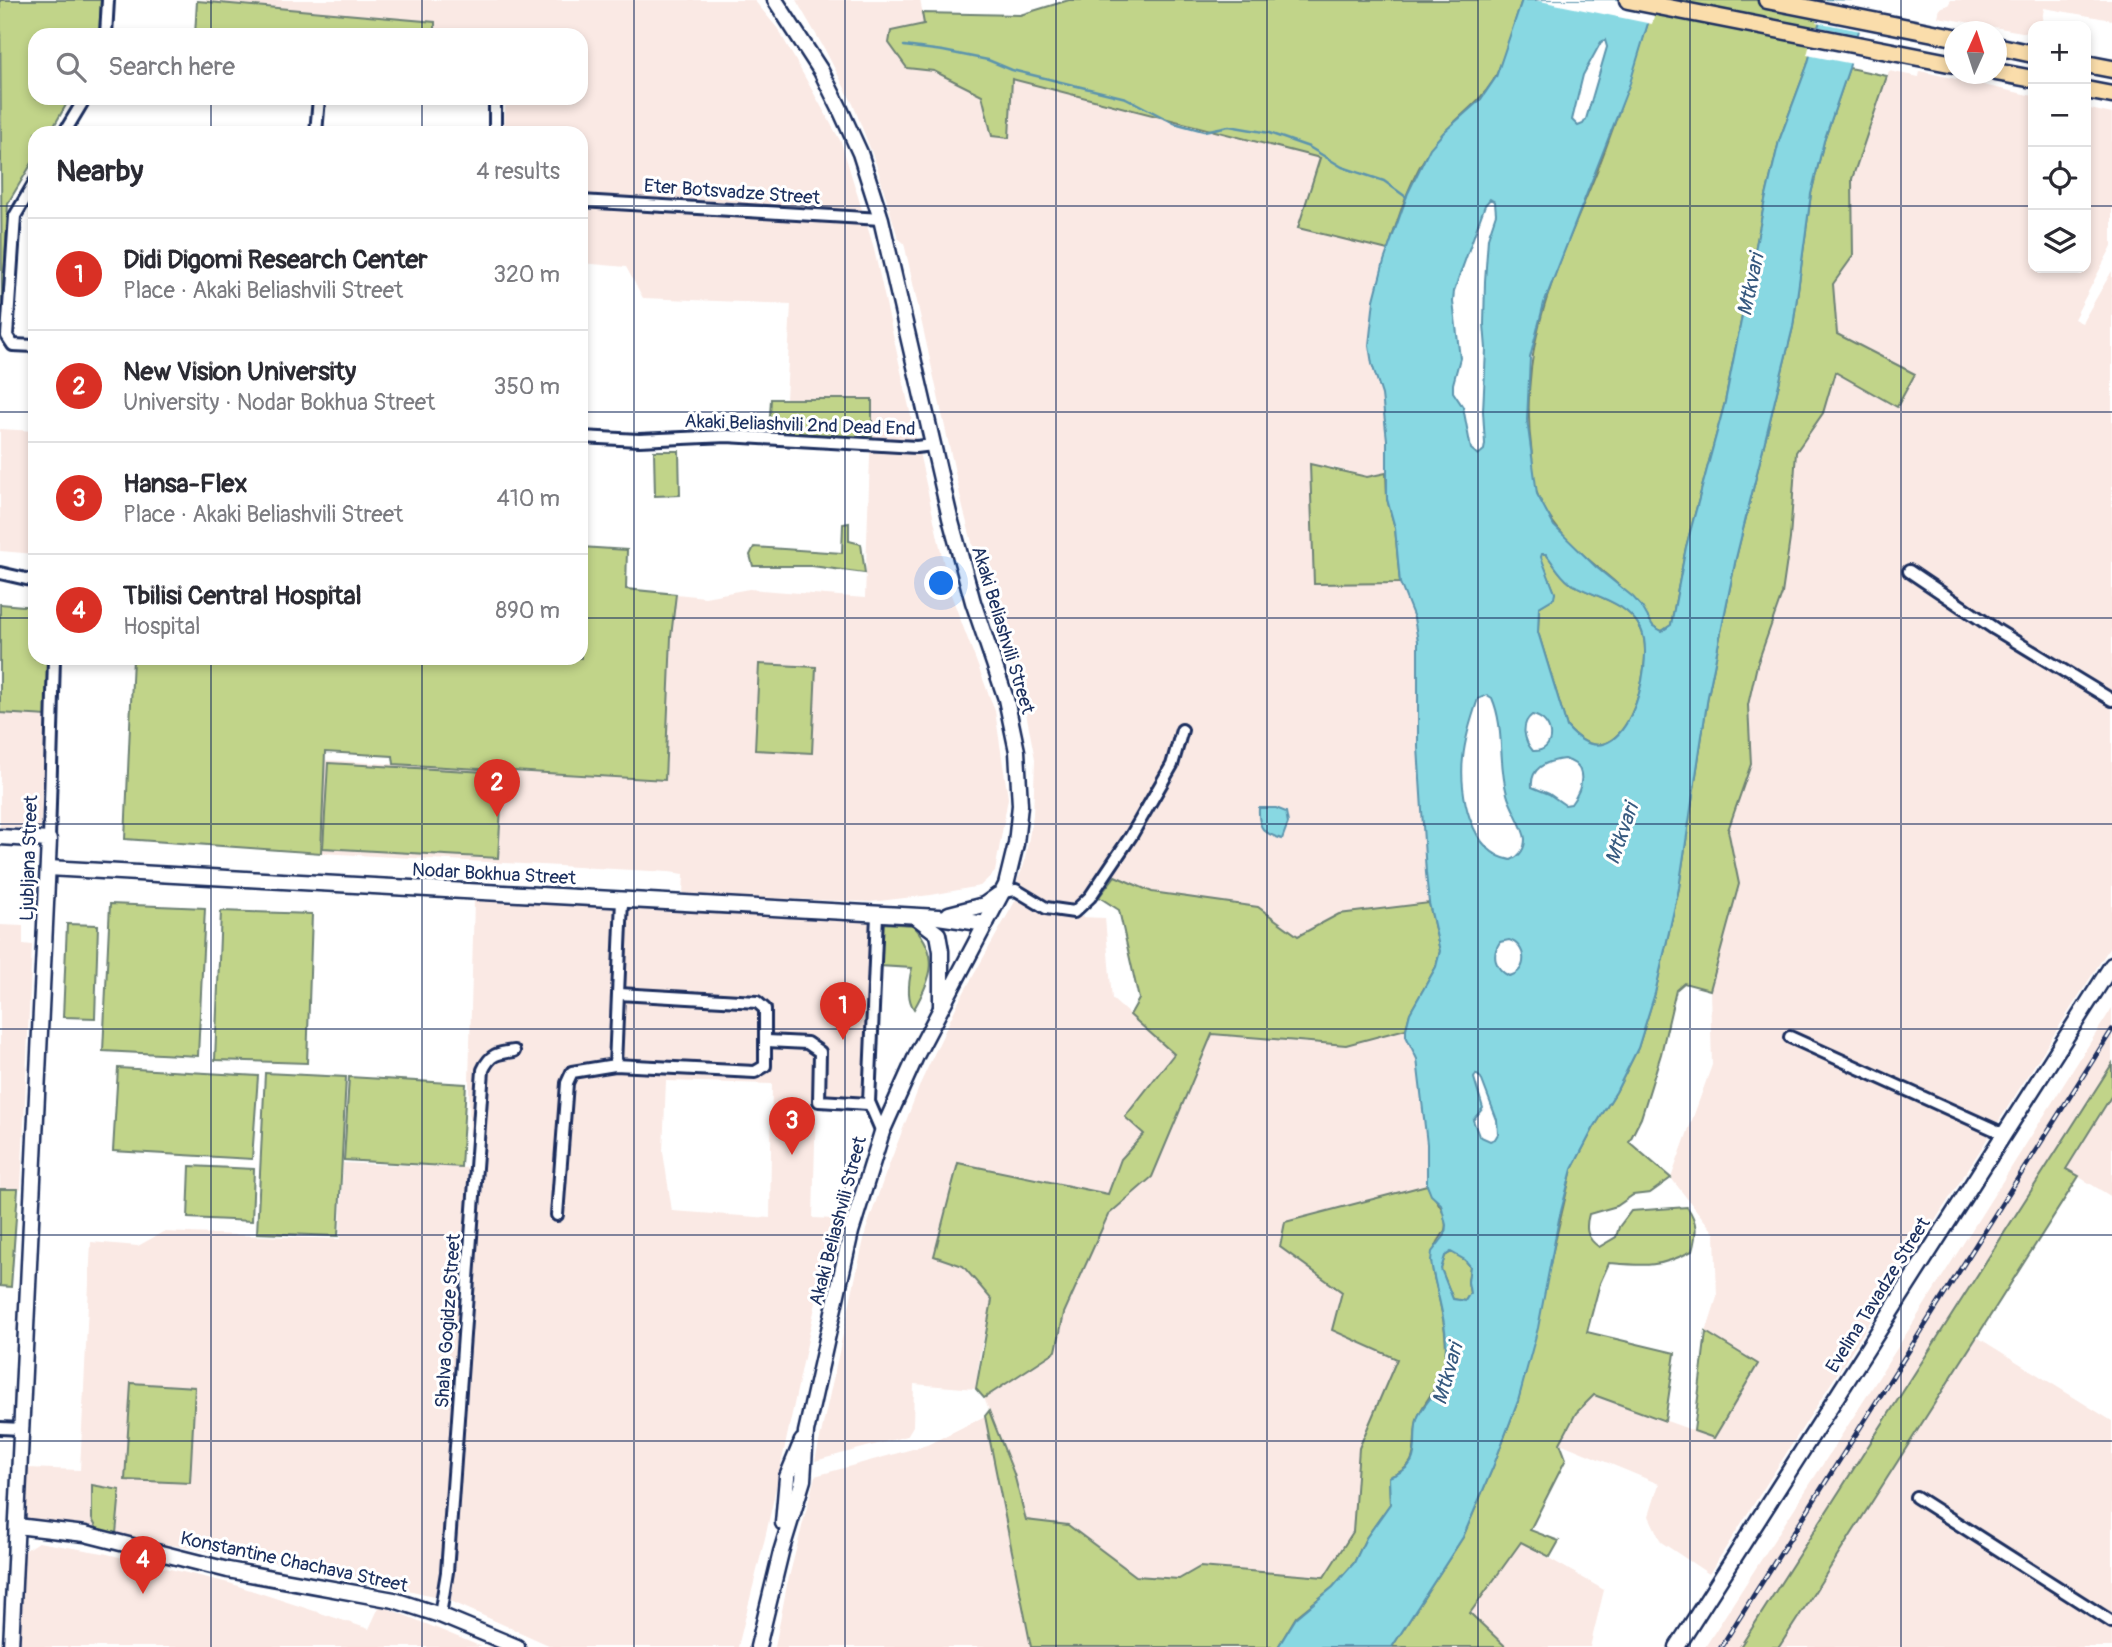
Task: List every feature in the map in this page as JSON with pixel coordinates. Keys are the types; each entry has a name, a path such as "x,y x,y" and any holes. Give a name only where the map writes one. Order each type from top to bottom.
{"main road":[{"name":"Akaki Beliashvili Street","path":"758,1647 781,1552 803,1480 806,1432 851,1232 882,1132 917,1054 1006,885 1019,822 1017,751 1006,699 973,602 933,445 881,219 860,153 840,109 821,71 775,0"},
{"path":"1628,0 1944,62"},
{"path":"1767,0 1944,35"},
{"path":"2007,48 2028,53"},
{"path":"2091,65 2112,69"},
{"path":"2007,74 2028,78"},
{"path":"2091,91 2112,95"},
{"path":"0,837 49,840"},
{"name":"Ljubljana Street","path":"11,1647 49,840"},
{"name":"Nodar Bokhua Street","path":"48,868 938,917"},
{"path":"938,917 984,905 1002,892"},
{"path":"916,917 938,934 942,951 941,1009"},
{"path":"938,917 986,924"},
{"name":"Evelina Tavadze Street","path":"1677,1647 2112,965"},
{"name":"Akaki Beliashvili Street","path":"781,1552 787,1477 806,1432"},
{"name":"Konstantine Chachava Street","path":"17,1526 85,1534 228,1570 394,1600 440,1615 517,1647"}],"street":[{"path":"106,28 108,0"},
{"path":"68,126 81,105"},
{"path":"317,126 318,105"},
{"path":"495,105 495,126"},
{"path":"28,194 15,216 7,336 13,345 28,346"},
{"name":"Eter Botsvadze Street","path":"588,201 881,219"},
{"name":"Akaki Beliashvili 2nd Dead End","path":"588,437 639,440 727,436 914,447 933,445"},
{"path":"1909,571 1993,627 2112,700"},
{"path":"0,573 28,579"},
{"name":"Ljubljana Street","path":"49,840 54,665"},
{"path":"1002,892 1016,890 1046,908 1074,912 1090,897 1131,836 1172,765 1182,730"},
{"path":"615,1065 622,900"},
{"path":"877,915 869,1104 882,1132"},
{"path":"557,1216 567,1083 572,1072 615,1065 759,1071 765,1066 765,1009 757,1002 619,994"},
{"path":"1790,1037 2004,1134"},
{"path":"766,1041 807,1043 820,1052 819,1101 869,1104"},
{"name":"Shalva Gogidze Street","path":"440,1615 447,1572 483,1070 487,1060 495,1054 514,1051"},
{"path":"0,1428 22,1429"},
{"path":"787,1477 803,1480"},
{"path":"1916,1497 2112,1622"}],"shaded area":[{"path":"192,0 754,0 778,29 841,142 873,245 950,592 995,711 1008,798 995,872 980,886 870,902 683,895 684,874 669,872 321,853 324,760 664,780 671,637 676,594 705,597 749,589 865,598 872,400 786,399 791,304 643,298 626,267 588,264 588,126 504,126 506,105 588,105 588,28 435,28 435,22"},
{"path":"796,0 920,0 925,24 891,31 907,68 934,70 982,95 992,136 1009,137 1012,79 1320,158 1299,228 1388,250 1374,300 1378,381 1387,440 1386,473 1367,477 1310,464 1314,583 1400,583 1414,618 1418,641 1418,747 1429,903 1339,914 1298,936 1258,907 1152,892 1100,869 1074,907 1062,910 1017,881 1024,865 1033,815 1035,759 1022,692 991,615 963,508 904,243 898,238 876,164 853,104"},
{"path":"1951,0 2112,0 2112,20 2044,8 2042,21 2028,21 2028,33 2007,29 2007,21 1960,21 1938,17 1940,8 1948,5"},
{"path":"1889,71 1919,77 1920,71 1944,76 1944,84 1979,84 2028,95 2028,273 2091,273 2091,109 2112,114 2112,246 2074,319 2082,323 2112,271 2112,944 1709,1574 1661,1542 1649,1516 1659,1484 1560,1443 1576,1413 1594,1395 1714,1438 1757,1364 1706,1332 1717,1297 1715,1234 1671,1178 1712,1065 1710,990 1739,884 1728,830 1751,764 1748,705 1757,665 1782,594 1790,539 1796,452 1823,413 1835,371 1915,375 1837,333 1833,284 1853,256 1852,179"},
{"path":"0,429 28,431 28,553 0,551"},
{"path":"0,713 47,716 41,829 0,827"},
{"path":"1018,896 1055,916 1105,918 1112,999 1174,1054 1125,1117 1144,1134 1121,1159 1108,1195 963,1266 993,1300 980,1353 976,1389 914,1384 913,1426 907,1436 815,1461 866,1230 884,1178 921,1082 958,1003"},
{"path":"474,901 870,917 863,1105 816,1103 813,1218 834,1219 766,1534 738,1647 553,1647 446,1599 327,1571 39,1523 25,1517 27,1468 80,1470 91,1242 138,1246 163,1232 340,1239 343,1163 470,1168 469,1081","holes":["666,1081 772,1084 770,1218 672,1211 663,1152"]},
{"path":"0,925 23,926 23,944 32,945 21,1189 0,1188"},
{"path":"2112,1008 2112,1064 1899,1401 1740,1647 1705,1647 1872,1388"},
{"path":"1406,1029 1406,1036 1417,1059 1427,1144 1427,1185 1286,1222 1342,1292 1332,1330 1398,1359 1359,1448 1353,1532 1324,1577 1200,1567 1179,1579 1136,1576 1068,1525 1026,1520 1014,1474 984,1398 1056,1351 1064,1313 1108,1215 1152,1177 1212,1034 1346,1045"},
{"path":"2112,1095 2112,1197 2066,1169"},
{"path":"1977,1337 2112,1421 2112,1647 1779,1647"},
{"path":"985,1416 1031,1647 775,1647 787,1585 815,1476 927,1445"},
{"path":"38,1542 103,1553 229,1583 369,1629 380,1605 482,1647 20,1647 24,1551"},
{"path":"1521,1542 1604,1590 1590,1647 1506,1647 1469,1613"}],"green space":[{"path":"0,0 101,0 99,28 28,28 28,105 66,105 54,126 28,126 28,170 8,203 2,322"},
{"path":"1069,0 1522,0 1497,74 1479,99 1446,130 1424,159 1406,197 1388,250 1298,228 1320,158 1012,79 1009,138 992,136 982,95 934,71 907,68 889,43 891,31 924,24 922,13 1020,15"},
{"path":"1655,0 1826,0 1807,66 1779,141 1725,402 1686,547 1671,625 1662,631 1650,623 1620,587 1572,544 1545,510 1534,481 1529,414 1530,376 1544,306 1614,125"},
{"path":"197,1 435,22 435,28 195,28"},
{"path":"1849,68 1887,76 1852,179 1853,256 1833,284 1837,334 1915,374 1897,407 1835,372 1823,413 1796,452 1790,539 1782,594 1757,665 1748,705 1751,764 1728,830 1739,884 1710,990 1684,983 1676,990 1661,1054 1641,1118 1629,1142 1671,1178 1650,1193 1633,1195 1617,1206 1589,1214 1589,1236 1599,1247 1616,1237 1619,1227 1631,1211 1687,1207 1695,1223 1692,1251 1661,1263 1609,1263 1600,1283 1587,1332 1675,1353 1665,1421 1594,1395 1576,1413 1560,1443 1566,1459 1530,1530 1559,1541 1550,1557 1521,1542 1470,1613 1506,1647 1392,1647 1463,1537 1493,1467 1518,1401 1572,1169 1638,1048 1655,993 1679,888 1708,696 1736,558 1793,327 1811,194 1824,141"},
{"path":"771,399 872,399 872,439 769,433"},
{"path":"654,451 679,451 680,495 655,496"},
{"path":"1310,464 1367,477 1386,473 1387,499 1395,528 1400,583 1314,584"},
{"path":"849,523 849,541 861,544 865,573 812,566 753,566 750,555 754,547 842,553 843,524"},
{"path":"588,547 627,550 626,589 676,594 671,637 665,780 394,764 393,756 325,752 321,853 125,839 133,665 588,665"},
{"path":"1546,554 1570,583 1619,606 1641,629 1645,646 1639,692 1631,715 1619,733 1604,743 1587,743 1567,727 1538,632 1539,607 1555,593 1540,557"},
{"path":"0,604 28,606 28,665 51,665 47,716 0,713"},
{"path":"759,664 816,667 812,753 755,750"},
{"path":"328,763 503,773 498,858 323,848"},
{"path":"1115,876 1152,892 1258,907 1298,936 1339,914 1429,903 1440,951 1436,967 1410,1013 1406,1029 1346,1045 1212,1034 1152,1177 1108,1215 1064,1313 1056,1351 984,1398 976,1389 992,1300 963,1266 934,1256 958,1163 1108,1194 1121,1159 1144,1134 1125,1117 1174,1054 1130,1015 1139,999 1119,910 1099,897"},
{"path":"110,904 205,908 198,1056 103,1051"},
{"path":"221,911 312,914 307,1063 215,1060"},
{"path":"880,923 913,925 927,946 931,966 929,976 914,1009 909,994 912,968 879,966"},
{"path":"67,924 98,925 95,1018 63,1017"},
{"path":"2112,1064 2112,1095 2066,1169 2079,1176 1814,1593 1779,1647 1740,1647"},
{"path":"118,1068 258,1076 252,1159 113,1151"},
{"path":"265,1073 346,1077 338,1236 257,1233"},
{"path":"349,1077 466,1084 461,1167 344,1160"},
{"path":"190,1166 254,1169 252,1221 188,1218"},
{"path":"1427,1185 1442,1208 1446,1223 1445,1231 1436,1246 1433,1267 1445,1331 1444,1368 1417,1420 1411,1461 1407,1467 1389,1477 1390,1504 1366,1538 1354,1563 1333,1587 1296,1617 1278,1647 1031,1647 985,1416 989,1411 1014,1474 1026,1520 1068,1525 1136,1576 1179,1579 1200,1567 1324,1577 1353,1532 1359,1448 1397,1359 1332,1330 1342,1292 1280,1247 1285,1222"},
{"path":"0,1189 18,1189 11,1287 0,1286"},
{"path":"1452,1252 1470,1266 1470,1293 1465,1301 1453,1299 1441,1269 1445,1256"},
{"path":"1706,1332 1758,1364 1714,1438 1694,1431"},
{"path":"131,1383 195,1387 190,1483 125,1480"},
{"path":"92,1485 120,1490 116,1534 98,1531 92,1519"}],"water":[{"name":"Mtkvari","path":"1522,0 1655,0 1630,83 1544,303 1530,358 1527,420 1537,494 1554,526 1596,567 1633,597 1653,626 1662,631 1671,625 1686,547 1725,402 1779,141 1807,66 1826,0 1867,0 1849,68 1824,141 1811,194 1793,327 1736,558 1708,696 1679,888 1655,993 1638,1048 1572,1169 1559,1219 1538,1328 1518,1401 1463,1537 1392,1647 1278,1647 1296,1618 1333,1587 1354,1563 1366,1538 1390,1504 1389,1477 1408,1467 1412,1460 1418,1416 1435,1391 1445,1359 1443,1317 1431,1261 1432,1252 1445,1235 1446,1225 1441,1204 1431,1195 1427,1185 1427,1144 1417,1059 1406,1036 1410,1013 1436,967 1440,951 1429,903 1426,873 1418,747 1418,641 1414,618 1400,583 1395,528 1387,499 1387,440 1382,395 1369,345 1374,300 1384,261 1408,193 1430,148 1481,99 1496,77","holes":["1605,40 1607,47 1586,119 1578,126 1572,120 1583,75 1601,42","1490,199 1495,202 1496,214 1488,238 1484,324 1485,444 1484,450 1478,455 1471,449 1463,407 1453,392 1460,358 1454,291 1485,205","1542,554 1546,554 1570,583 1619,606 1641,629 1645,646 1639,692 1631,715 1619,733 1604,743 1587,743 1567,727 1538,632 1539,607 1554,598 1555,593","1487,695 1492,698 1499,721 1504,782 1525,839 1521,852 1511,860 1497,855 1486,846 1470,819 1462,772 1467,736 1478,699","1532,715 1540,718 1549,728 1549,741 1541,750 1533,751 1527,742 1526,723","1564,759 1572,762 1580,772 1581,784 1571,804 1565,805 1532,787 1537,770 1552,761","1509,940 1519,947 1523,964 1515,974 1509,976 1500,970 1495,957 1500,942","1476,1074 1481,1078 1497,1120 1498,1134 1495,1139 1490,1141 1479,1136 1473,1120 1483,1108 1474,1078","1451,1252 1470,1266 1470,1293 1465,1301 1453,1299 1441,1269 1445,1256"]},
{"path":"1259,808 1276,808 1286,812 1288,823 1282,839 1263,829"}],"pier":[{"path":"1535,0 1658,0 1652,24"},
{"path":"1822,0 1870,1 1861,31 1816,22"},
{"path":"1815,26 1860,35 1853,64 1807,55"}],"waterway":[{"path":"904,46 988,60 1012,70 1126,98 1174,123 1204,131 1229,126 1269,133 1309,147 1342,167 1384,181 1406,197"}],"railway":[{"path":"1721,1647 2112,1030"}],"place":[{"name":"New Vision University","path":"497,817"},
{"name":"Didi Digomi Research Center","path":"843,1040"},
{"name":"Hansa-Flex","path":"792,1155"},
{"name":"Tbilisi Central Hospital","path":"143,1594"}]}
